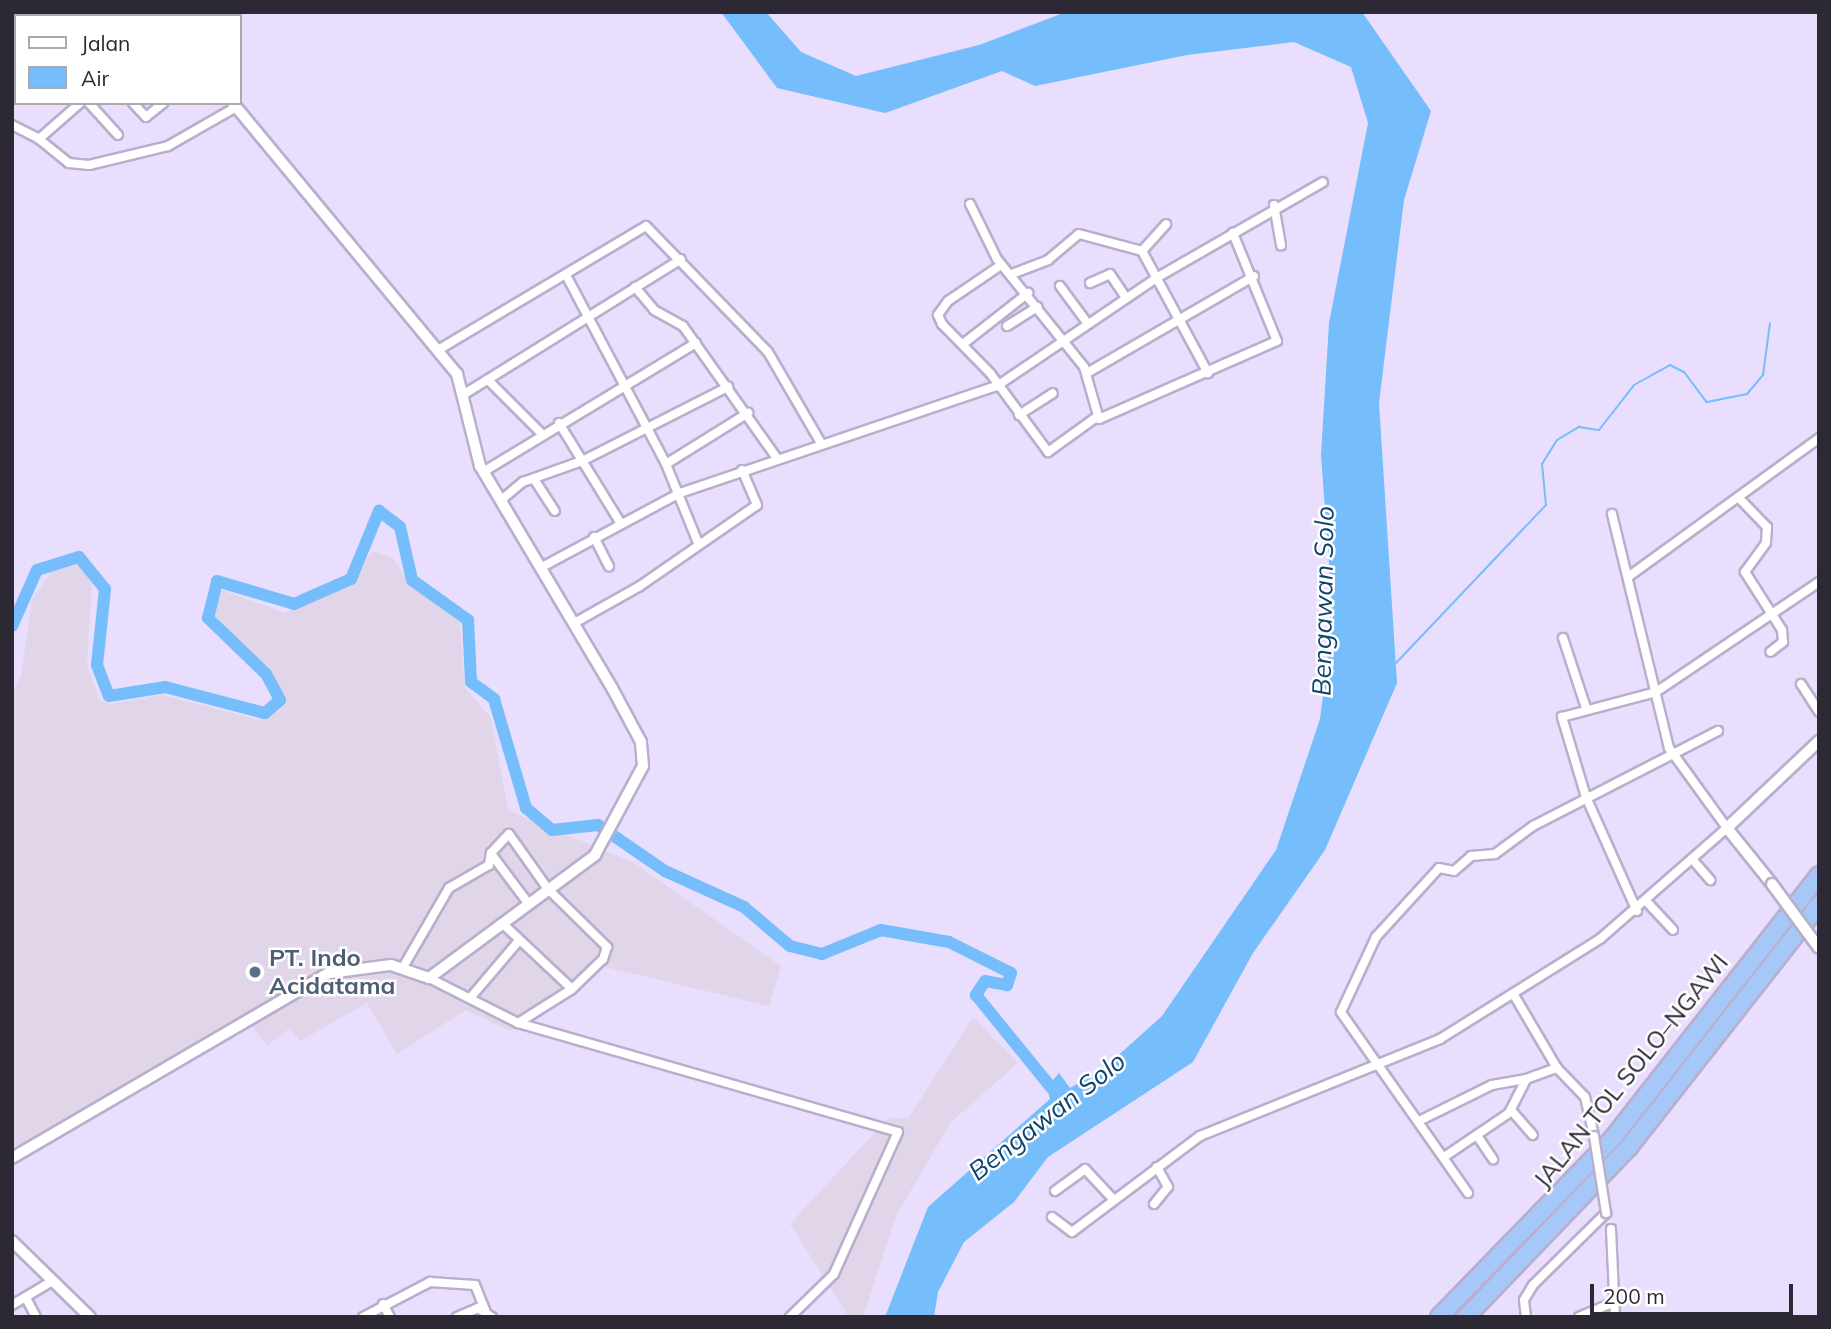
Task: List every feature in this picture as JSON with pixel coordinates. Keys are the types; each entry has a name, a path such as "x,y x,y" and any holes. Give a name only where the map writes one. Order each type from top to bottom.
{"highway":[{"name":"JALAN TOL SOLO–NGAWI","path":"1439,1317 1613,1138 1819,875"},
{"name":"JALAN TOL SOLO–NGAWI","path":"1466,1317 1629,1147 1819,905"}],"street":[{"path":"39,139 78,105"},
{"path":"91,105 118,135"},
{"path":"135,105 146,117 161,105"},
{"path":"12,125 39,139 69,163 89,165 168,146 235,105 438,350 466,393 483,472 576,622 643,749 642,771 608,837 595,855 429,978"},
{"path":"542,566 620,522 680,493 776,457 997,386 1158,277 1233,233 1274,205 1323,182"},
{"path":"970,204 1001,265 1028,293 1087,373 1098,416"},
{"path":"1274,205 1280,245"},
{"path":"1142,251 1166,225"},
{"path":"438,350 646,226 681,259 700,287 768,352 821,443"},
{"path":"1001,265 964,286 939,310 942,324 962,344 1051,453 1098,416 1152,401 1277,341 1254,276 1233,233"},
{"path":"1012,274 1048,260 1079,234 1142,251 1208,373"},
{"path":"466,393 681,259"},
{"path":"1090,283 1110,274 1126,298"},
{"path":"566,275 666,464 698,543"},
{"path":"1087,373 1254,276"},
{"path":"1060,286 1088,324"},
{"path":"635,287 653,310 673,315 748,413 776,457"},
{"path":"962,344 1028,293"},
{"path":"1007,326 1038,306"},
{"path":"483,472 542,433 696,343"},
{"path":"488,380 542,433"},
{"path":"500,501 534,479 582,461 646,426 729,387"},
{"path":"1019,415 1054,393"},
{"path":"666,464 748,413"},
{"path":"559,423 620,522"},
{"path":"1628,577 1819,438"},
{"path":"576,622 640,586 758,503 742,470"},
{"path":"534,479 555,511"},
{"path":"1739,498 1767,527 1766,543 1745,572 1773,613 1784,636 1770,652"},
{"path":"1612,514 1674,757 1819,948"},
{"path":"594,537 609,566"},
{"path":"1637,911 1586,797 1561,720 1586,708 1656,692 1819,582"},
{"path":"1563,638 1586,708"},
{"path":"1801,684 1819,712"},
{"path":"1468,1193 1447,1155 1377,1064 1340,1008 1396,911 1439,868 1454,871 1471,856 1495,854 1586,797 1674,757 1718,731"},
{"path":"1052,1217 1073,1232 1210,1130 1440,1039 1514,995 1637,911 1819,741"},
{"path":"402,968 435,920 437,903 466,874 489,865 491,853 509,834 548,888 607,947 572,989 518,1023"},
{"path":"491,853 528,903"},
{"path":"1692,859 1710,880"},
{"path":"1647,902 1673,930"},
{"path":"502,923 517,943 572,989"},
{"path":"471,997 517,943"},
{"path":"12,1158 325,975 374,965 402,968 471,997 518,1023 898,1132 834,1274 790,1317"},
{"path":"1514,995 1557,1068 1585,1097 1606,1213 1534,1285 1524,1300 1526,1317"},
{"path":"1419,1121 1492,1085 1526,1079 1557,1068"},
{"path":"1447,1155 1478,1137 1511,1110 1526,1079"},
{"path":"1511,1110 1532,1135"},
{"path":"1478,1137 1493,1159"},
{"path":"1154,1204 1168,1187 1157,1167"},
{"path":"1055,1191 1085,1169 1114,1200"},
{"path":"1611,1229 1615,1317"},
{"path":"12,1241 49,1283 90,1317"},
{"path":"363,1317 424,1282 466,1282 478,1287 488,1313 457,1317"},
{"path":"12,1306 49,1283"},
{"path":"26,1298 36,1317"},
{"path":"1579,1317 1614,1302"},
{"path":"383,1304 390,1317"}],"shaded area":[{"path":"372,551 393,558 413,587 460,623 465,688 491,718 508,810 634,863 781,966 769,1006 592,964 510,1031 466,1010 397,1054 367,1003 300,1041 289,1029 267,1046 247,1019 12,1150 12,694 21,676 32,599 53,570 79,565 92,581 87,664 99,699 111,704 162,695 259,720 287,698 213,613 219,589 285,613 353,582"},
{"path":"973,1017 1018,1063 951,1122 896,1216 863,1317 849,1317 790,1224 889,1117 908,1119"}],"water":[{"name":"Bengawan Solo","path":"721,12 766,12 801,52 856,76 979,45 1066,12 1362,12 1431,111 1404,200 1379,403 1397,683 1325,850 1253,953 1193,1062 1048,1157 1014,1202 964,1242 938,1292 934,1317 885,1317 928,1207 1050,1099 1047,1087 1059,1073 1070,1088 1103,1069 1162,1016 1276,850 1320,719 1333,618 1321,455 1329,323 1368,123 1351,67 1294,42 1187,55 1035,86 1002,71 885,113 777,88"}],"waterway":[{"path":"1396,663 1546,505 1542,464 1557,440 1579,427 1599,430 1634,385 1670,365 1684,372 1707,402 1747,394 1763,375 1770,323"},
{"name":"Bengawan Solo","path":"12,626 37,570 79,557 105,589 97,665 109,696 165,687 265,713 280,700 266,674 208,618 217,581 294,604 351,579 379,511 400,527 412,580 468,620 471,682 494,699 526,808 552,830 598,825 665,871 744,907 790,946 822,954 881,930 949,942 1011,973 1007,985 985,981 976,995 1058,1096"}],"place":[{"name":"PT. Indo Acidatama","path":"255,972"}]}
